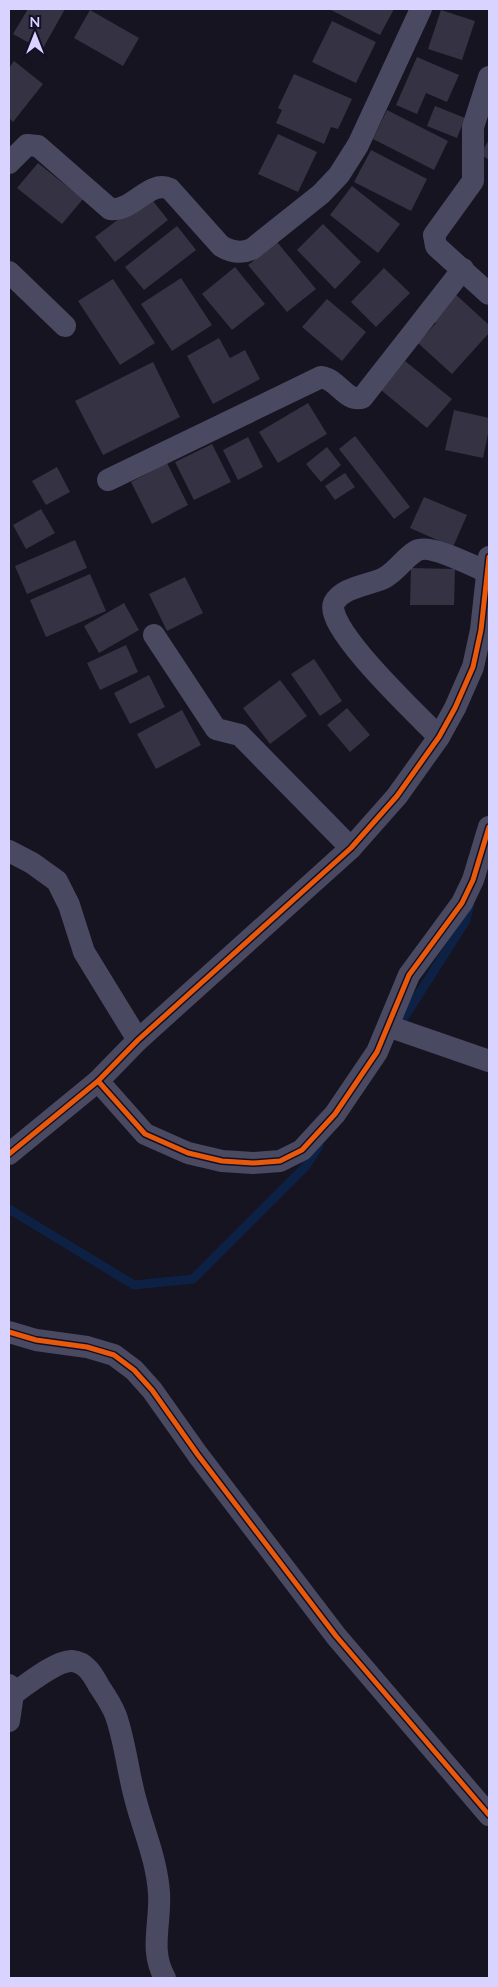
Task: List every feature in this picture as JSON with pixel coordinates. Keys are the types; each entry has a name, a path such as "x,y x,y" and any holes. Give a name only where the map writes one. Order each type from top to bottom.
{"street":[{"path":"9,163 22,148 38,146 110,209 118,210 126,207 154,188 165,187 170,189 221,246 228,251 244,252 252,249 320,194 340,175 358,144 420,9"},
{"path":"489,77 473,128 474,181 434,236 436,246 489,294"},
{"path":"108,480 321,377 332,380 351,397 362,398 463,269"},
{"path":"9,272 65,326"},
{"path":"11,1152 98,1081 138,1040 351,848 397,796 439,737 474,667 481,630 488,565 423,548 416,551 389,575 342,595 333,604 332,612 336,622 356,651 439,737"},
{"path":"154,636 216,729 240,736 351,848"},
{"path":"98,1081 146,1134 188,1154 245,1162 280,1160 302,1150 335,1114 377,1052 391,1027 409,975 462,903 473,880 489,827"},
{"path":"9,851 32,863 57,881 69,905 84,952 138,1040"},
{"path":"391,1027 489,1061"},
{"path":"9,1332 28,1339 87,1347 114,1355 134,1370 336,1636 489,1815"},
{"path":"9,1721 11,1689 59,1664 72,1661 83,1665 94,1676 115,1714 126,1752 136,1804 151,1846 159,1893 157,1964 165,1978"}],"building":[{"path":"28,9 65,9 42,50 13,34"},
{"path":"329,9 394,9 380,35"},
{"path":"90,10 139,38 123,66 74,38"},
{"path":"441,10 475,21 462,60 428,49"},
{"path":"332,21 376,42 356,83 312,62"},
{"path":"417,57 459,75 447,102 426,93 417,114 396,105"},
{"path":"14,61 43,84 13,122 9,118 9,68"},
{"path":"294,74 352,99 338,129 331,127 324,144 276,123 282,110 278,108"},
{"path":"435,106 465,118 457,138 427,126"},
{"path":"387,110 448,141 434,170 373,139"},
{"path":"278,134 317,152 298,192 258,174"},
{"path":"489,140 489,160 480,154"},
{"path":"371,150 427,179 411,211 354,182"},
{"path":"38,163 83,199 62,224 17,188"},
{"path":"352,186 400,224 378,253 330,215"},
{"path":"149,196 168,220 115,262 95,237"},
{"path":"323,224 361,262 335,289 297,250"},
{"path":"177,226 196,250 144,290 125,267"},
{"path":"277,242 316,289 287,312 248,265"},
{"path":"235,267 265,304 232,330 202,294"},
{"path":"384,268 410,293 376,327 351,302"},
{"path":"181,278 212,325 172,351 141,304"},
{"path":"113,279 155,343 120,365 78,301"},
{"path":"453,292 489,325 489,333 452,374 418,343 436,323 429,317"},
{"path":"327,299 366,332 342,361 302,327"},
{"path":"219,338 230,358 245,350 260,379 213,404 187,356"},
{"path":"405,361 452,399 427,428 381,390"},
{"path":"153,362 180,417 103,455 75,401"},
{"path":"308,403 327,434 278,463 259,432"},
{"path":"454,410 489,418 489,429 483,458 445,450"},
{"path":"355,436 410,507 394,519 339,449"},
{"path":"248,437 263,467 238,480 223,450"},
{"path":"212,444 231,482 194,500 175,462"},
{"path":"327,447 341,465 321,482 306,464"},
{"path":"167,463 188,505 152,524 131,482"},
{"path":"57,467 70,492 46,505 32,481"},
{"path":"345,473 355,487 335,500 325,486"},
{"path":"424,497 467,515 453,547 410,528"},
{"path":"41,509 55,533 26,549 13,525"},
{"path":"75,540 87,568 27,594 15,566"},
{"path":"411,568 455,569 454,605 410,605"},
{"path":"90,574 106,611 46,637 30,600"},
{"path":"185,577 203,613 167,631 149,594"},
{"path":"124,603 139,630 99,653 84,626"},
{"path":"126,645 138,672 100,690 87,663"},
{"path":"314,659 342,701 320,716 291,674"},
{"path":"149,675 165,707 130,724 114,693"},
{"path":"280,680 307,716 270,744 243,708"},
{"path":"347,708 370,735 350,752 327,725"},
{"path":"182,710 201,745 156,769 137,734"}],"waterway":[{"path":"398,1027 465,922 470,905"},
{"path":"9,1209 134,1285 193,1279 306,1166 319,1146"}],"cycle path":[{"path":"9,1154 98,1081 138,1040 351,848 397,796 439,737 455,708 473,667 481,630 489,557"},
{"path":"98,1081 145,1134 188,1153 222,1161 253,1163 280,1161 302,1150 335,1114 377,1052 409,975 462,903 473,880 489,827"},
{"path":"9,1332 36,1340 87,1347 114,1355 134,1370 152,1390 198,1455 336,1636 489,1815"}]}
